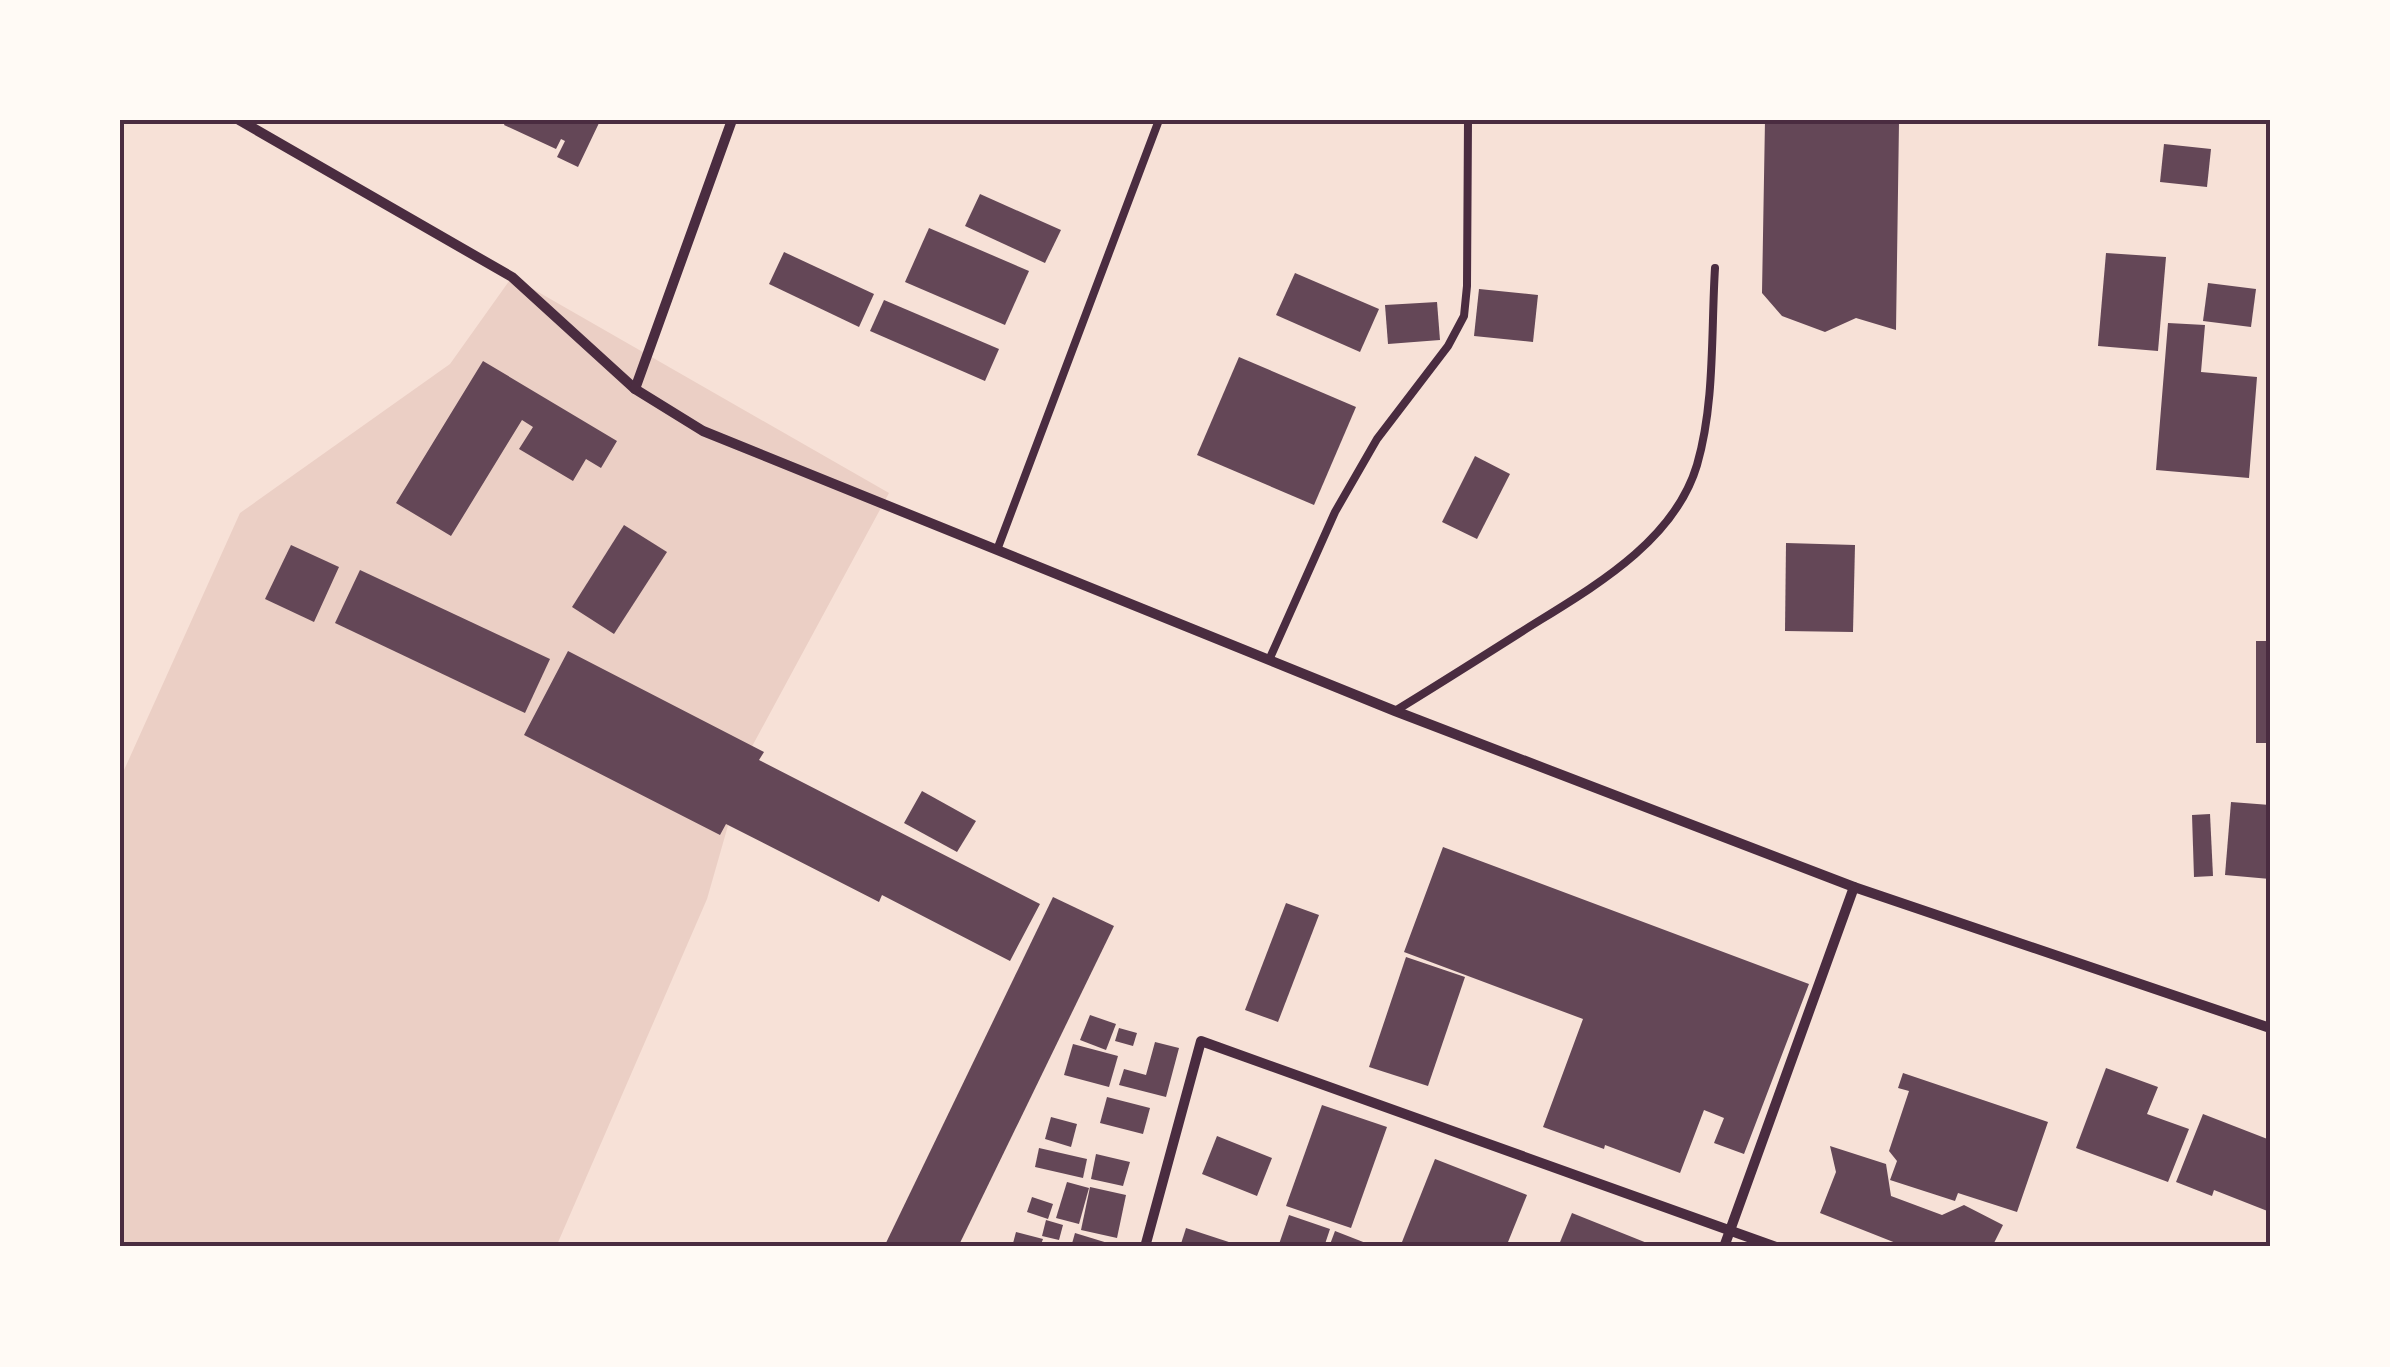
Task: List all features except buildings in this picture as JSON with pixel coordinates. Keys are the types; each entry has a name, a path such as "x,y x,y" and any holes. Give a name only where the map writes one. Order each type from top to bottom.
{"street":[{"path":"239,120 512,278 635,390 703,430 1395,712 1854,887 2270,1028"},
{"path":"635,390 732,120"},
{"path":"1724,1247 1854,887"},
{"path":"1145,1247 1201,1041 1776,1247"}],"lane":[{"path":"997,550 1159,120"},
{"path":"1269,660 1343,497 1377,438 1448,346 1464,316 1468,286 1468,120"},
{"path":"1395,712 1596,584 1653,538 1679,505 1696,470 1707,426 1715,268"}],"shaded area":[{"path":"512,277 889,493 749,752 707,899 556,1247 120,1247 120,779 240,513 450,364"}]}
